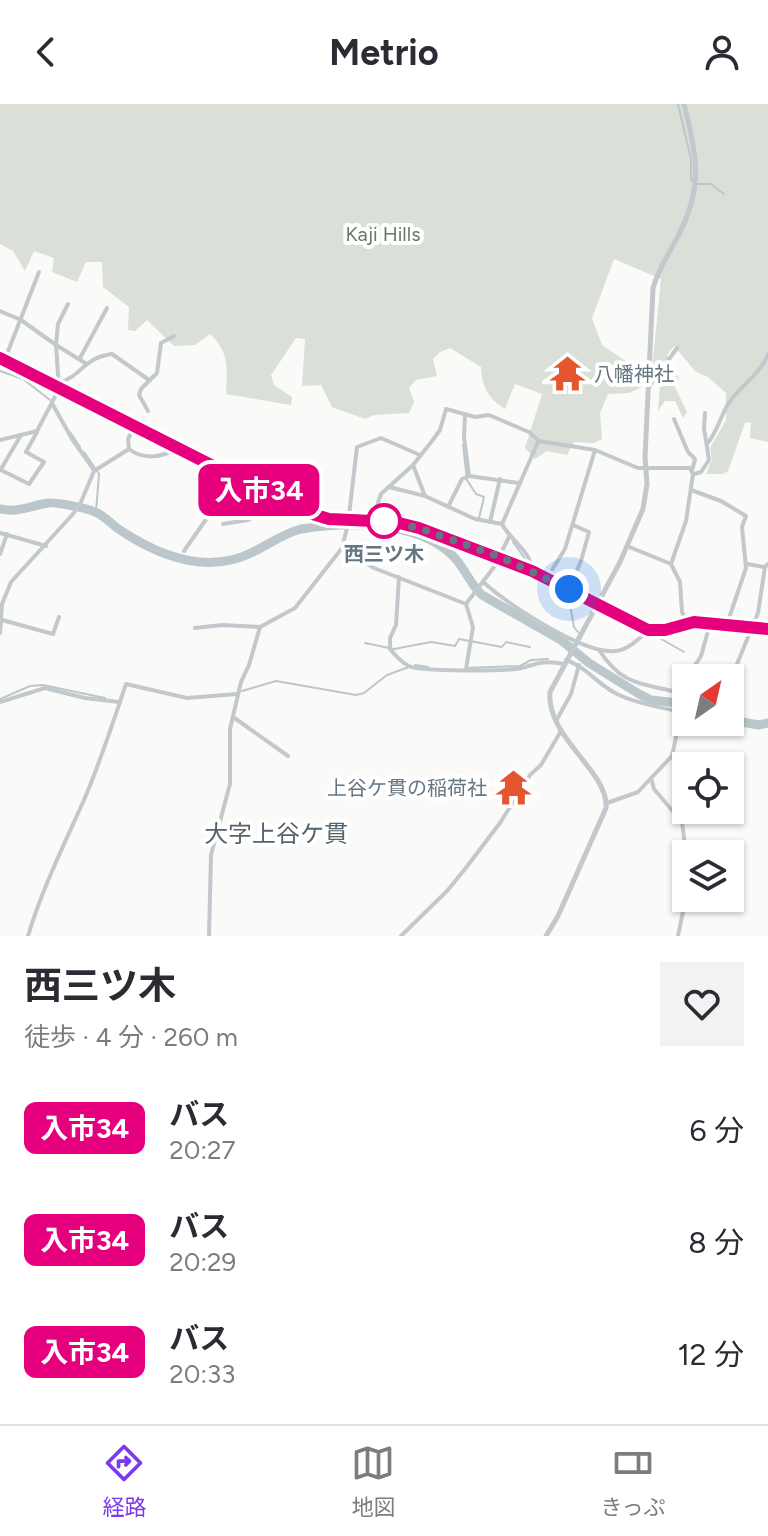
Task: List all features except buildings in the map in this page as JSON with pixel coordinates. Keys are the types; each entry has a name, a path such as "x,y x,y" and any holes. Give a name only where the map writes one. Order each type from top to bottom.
{"main road":[{"path":"2,359 317,517 348,522 372,520 419,528 532,571 648,630 665,630 687,623 768,629"}],"street":[{"path":"546,936 607,803 603,791 561,731 550,705 550,692 598,604 643,509 653,288 660,268 692,208 696,183 696,158 684,104"},
{"path":"2,359 39,272"},
{"path":"21,435 0,471 29,484 44,462 26,452 53,405 58,386 58,324 68,304"},
{"path":"80,358 107,308"},
{"path":"0,311 21,320 85,363"},
{"path":"148,411 139,395 157,373 159,348 174,336"},
{"path":"648,388 677,348"},
{"path":"58,386 70,379 85,363 112,354 149,380"},
{"path":"707,444 729,404 758,373 768,354"},
{"path":"53,405 72,439 96,470"},
{"path":"372,520 381,494 413,465 440,430 446,409 496,417 529,432 538,440 595,450 638,468 683,466 693,472 701,472 707,464 709,453 705,413"},
{"path":"465,414 464,437 469,476"},
{"path":"671,564 686,521 695,459 688,452 674,419"},
{"path":"129,449 128,439 134,427"},
{"path":"0,440 37,431"},
{"path":"195,628 222,625 260,627 295,608 342,548 357,447 381,438 420,455"},
{"path":"502,524 538,440"},
{"path":"129,449 143,457 162,456 177,448"},
{"path":"0,633 1,604 11,582 73,514 96,470 129,449"},
{"path":"547,578 565,549 595,450"},
{"path":"413,465 425,496"},
{"path":"184,551 207,518 224,472"},
{"path":"448,507 462,479 469,476 519,483"},
{"path":"490,522 500,479"},
{"path":"389,487 425,496 475,519 502,524"},
{"path":"691,490 721,501 746,516 742,527 747,564 727,627"},
{"path":"223,524 248,520 283,501"},
{"path":"502,524 509,537 517,542 533,564 532,571"},
{"path":"569,589 589,532 573,525"},
{"path":"0,533 46,546"},
{"path":"0,554 7,534"},
{"path":"466,604 500,557 509,537"},
{"path":"627,546 671,564 680,582 682,612 687,623"},
{"path":"342,548 374,568 466,604"},
{"path":"737,664 758,613 766,565 747,564"},
{"path":"399,577 396,625 390,638 390,649 410,667 444,672 521,668 535,662 566,660 579,665 618,695 672,709"},
{"path":"483,582 565,637 599,650 623,650 648,630"},
{"path":"466,604 473,627 466,669"},
{"path":"2,620 53,634 59,617"},
{"path":"696,664 710,624"},
{"path":"209,936 211,855 230,784 229,734 237,694 260,627"},
{"path":"599,650 609,666 625,678 672,691"},
{"path":"556,721 571,694 579,665"},
{"path":"28,936 37,905 84,798 126,684 187,698 237,694"},
{"path":"0,702 45,688 119,702"},
{"path":"233,717 288,756"},
{"path":"401,936 465,869 500,823 530,775 541,765 561,731"},
{"path":"607,803 633,795 651,778 672,756 676,736"},
{"path":"651,778 654,789 682,822 684,840"},
{"path":"678,936 683,912"}],"green space":[{"name":"Kaji Hills","path":"0,104 768,104 768,442 750,438 751,422 745,423 728,471 706,474 712,460 710,448 726,420 726,393 708,377 696,372 674,346 667,355 679,379 674,385 687,412 683,418 675,401 665,401 658,411 660,383 652,369 661,279 614,259 592,318 602,345 630,364 642,387 629,393 608,394 600,413 602,439 594,443 574,442 567,455 547,451 535,459 525,448 542,394 515,384 505,409 487,391 481,367 450,348 433,359 437,376 416,380 409,388 414,402 409,413 374,415 365,419 332,407 321,385 302,386 305,339 296,338 271,375 274,385 292,397 291,405 226,394 224,354 210,334 195,345 174,346 147,320 135,331 128,330 129,307 103,287 102,262 86,262 77,282 52,272 54,258 34,251 25,271 13,251 0,244"}],"waterway":[{"path":"678,104 691,159 691,180 698,184 711,184 724,194"},
{"path":"0,371 23,379 50,400"},
{"path":"70,432 80,447"},
{"path":"463,445 467,480 476,494 484,497 479,518"},
{"path":"84,452 99,474 96,512"},
{"path":"0,509 18,510 52,503 85,509 98,513 117,528 160,552 205,562 244,556 301,529 339,525 380,526 420,535 452,555 482,595 561,640 589,663 639,694 651,700 672,702"},
{"path":"513,542 528,563"},
{"path":"568,593 574,627 578,632"},
{"path":"656,636 684,652"},
{"path":"365,643 394,649 431,642 455,646 459,639 502,647 506,642 530,647"},
{"path":"466,668 520,666 531,660 548,659"},
{"path":"415,665 428,667"},
{"path":"242,691 276,681 356,695 364,693 387,675 409,667"},
{"path":"0,699 30,686 43,685 105,698"},
{"path":"744,722 768,723"}],"bus line":[{"name":"入市34","path":"0,358 317,517 395,522 419,528 532,571 648,630 665,630 694,622 768,629"}],"place":[{"name":"八幡神社","path":"568,374"},
{"name":"西三ツ木","path":"384,521"},
{"name":"上谷ケ貫の稲荷社","path":"513,788"}],"district":[{"name":"大字上谷ケ貫","path":"276,833"}],"route":[{"path":"384,521 419,528 500,557 569,589"}]}
